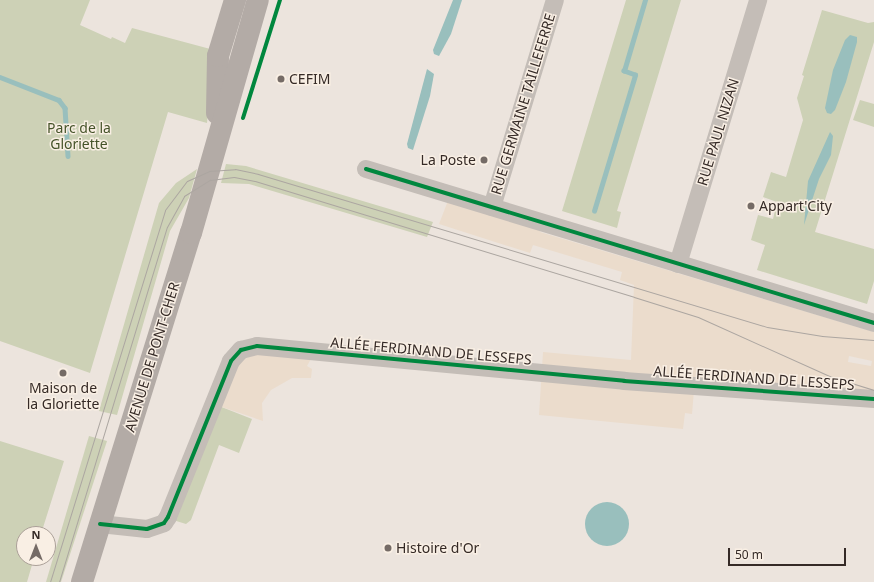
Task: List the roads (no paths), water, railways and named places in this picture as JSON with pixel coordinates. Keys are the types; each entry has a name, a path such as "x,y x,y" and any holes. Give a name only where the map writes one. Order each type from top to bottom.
{"main road":[{"name":"AVENUE DE PONT-CHER","path":"220,132 217,118 218,56 235,0"},
{"name":"AVENUE DE PONT-CHER","path":"82,582 220,132 258,0"}],"street":[{"name":"RUE GERMAINE TAILLEFERRE","path":"492,207 555,0"},
{"name":"RUE PAUL NIZAN","path":"678,264 758,0"},
{"path":"366,169 874,324"},
{"name":"ALLÉE FERDINAND DE LESSEPS","path":"100,524 147,529 164,523 168,517 232,361 241,350 257,346 624,381 874,399"}],"water":[{"path":"453,0 462,0 451,34 439,56 434,54 433,50"},
{"path":"850,35 857,37 857,42 846,82 835,110 831,114 827,113 825,108 833,70 845,40"},
{"path":"427,69 434,74 430,96 413,150 408,148 407,144"},
{"path":"830,132 833,136 831,155 819,179 804,225 808,181"},
{"path":"607,502 619,506 625,512 629,524 625,536 619,542 607,546 595,542 589,536 585,524 589,512 595,506"}],"waterway":[{"path":"594,211 635,75 624,71 645,0"},
{"path":"0,77 59,100 65,108 68,156"}],"tram line":[{"path":"50,582 165,210 187,181 209,171 235,169 258,174 767,327 822,336 874,340"},
{"path":"59,582 167,227 184,196 210,180 234,177 255,181 698,317 829,376 874,390"}],"place":[{"name":"CEFIM","path":"281,79"},
{"name":"La Poste","path":"484,160"},
{"name":"Appart'City","path":"751,206"},
{"name":"Maison de la Gloriette","path":"63,373"},
{"name":"Histoire d'Or","path":"388,548"}],"park label":[{"name":"Parc de la Gloriette","path":"79,136"}]}
